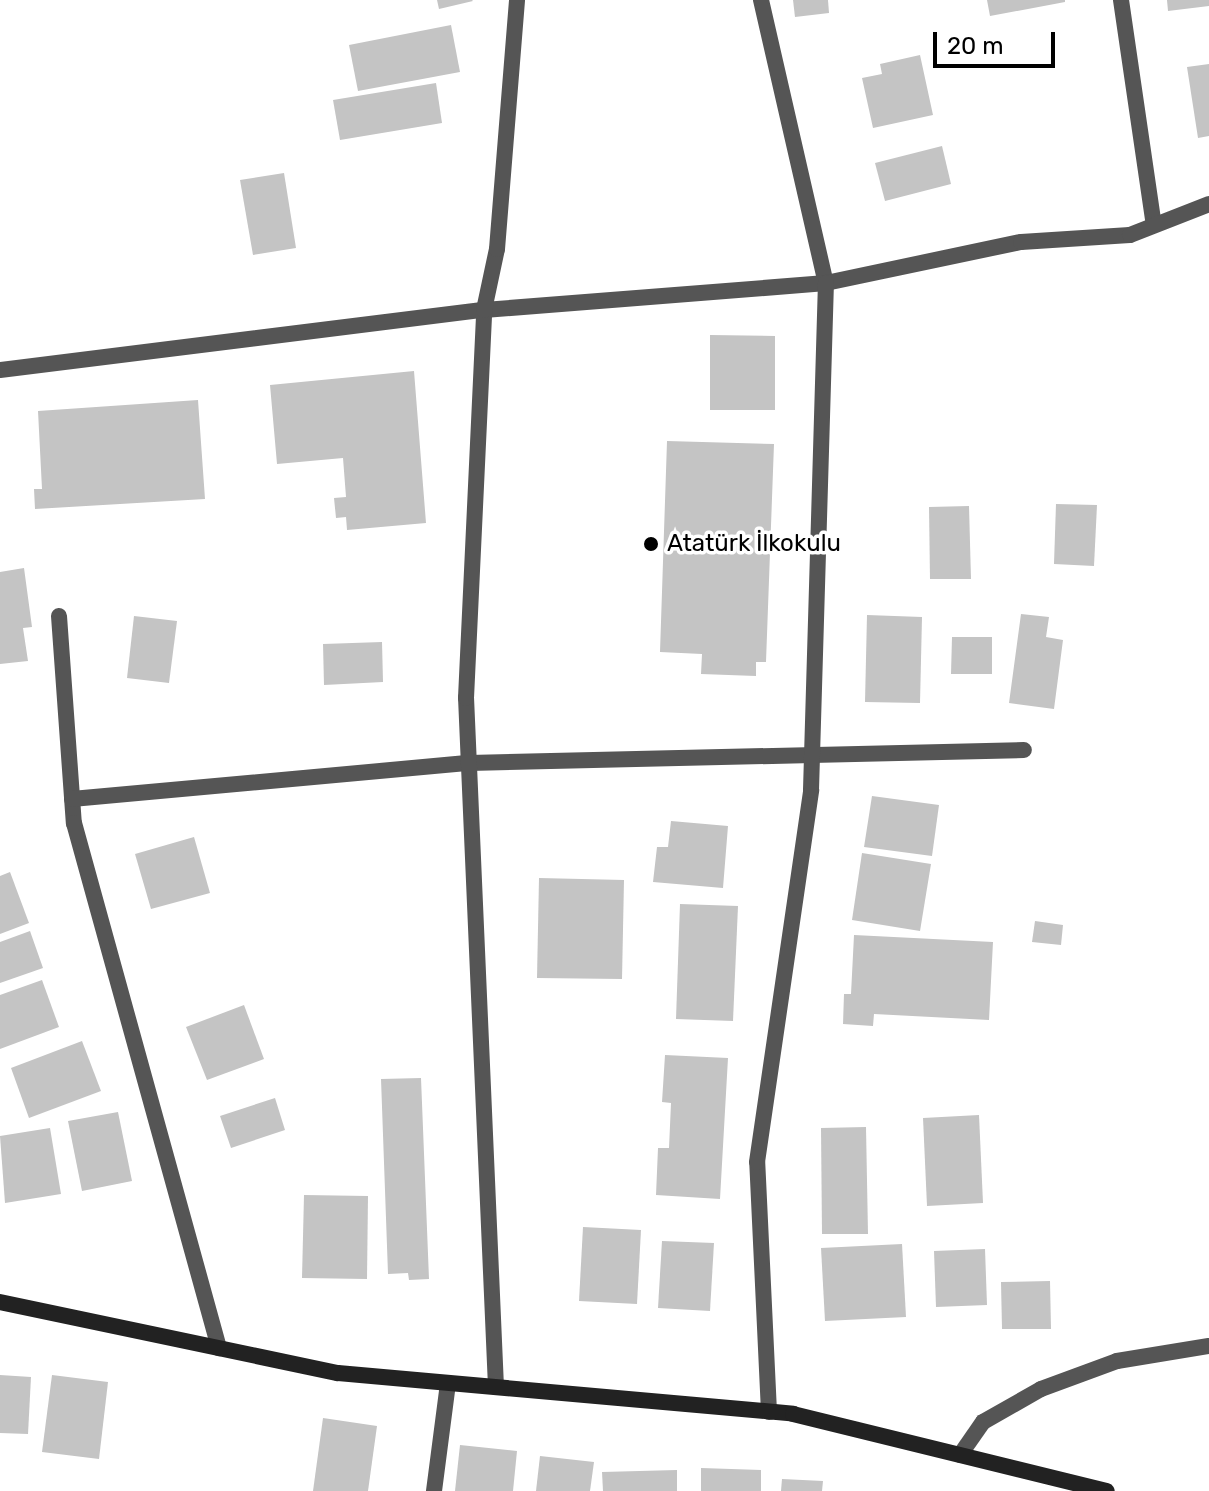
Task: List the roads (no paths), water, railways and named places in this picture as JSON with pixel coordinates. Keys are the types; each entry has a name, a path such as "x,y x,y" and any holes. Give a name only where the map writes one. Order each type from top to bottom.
{"street":[{"path":"496,1387 466,698 484,310 497,249 517,0"},
{"path":"761,0 826,283 811,758 757,1162 769,1412"},
{"path":"1121,0 1154,225"},
{"path":"0,370 484,310 826,283 1021,242 1130,235 1209,204"},
{"path":"59,616 72,799 92,897 219,1348"},
{"path":"72,799 469,763 811,758 1024,750"},
{"path":"0,1302 338,1373 769,1412 1107,1491"},
{"path":"960,1455 983,1422 1041,1389 1117,1361 1209,1346"},
{"path":"434,1491 448,1383"}],"place":[{"name":"Atatürk İlkokulu","path":"651,544"}]}
